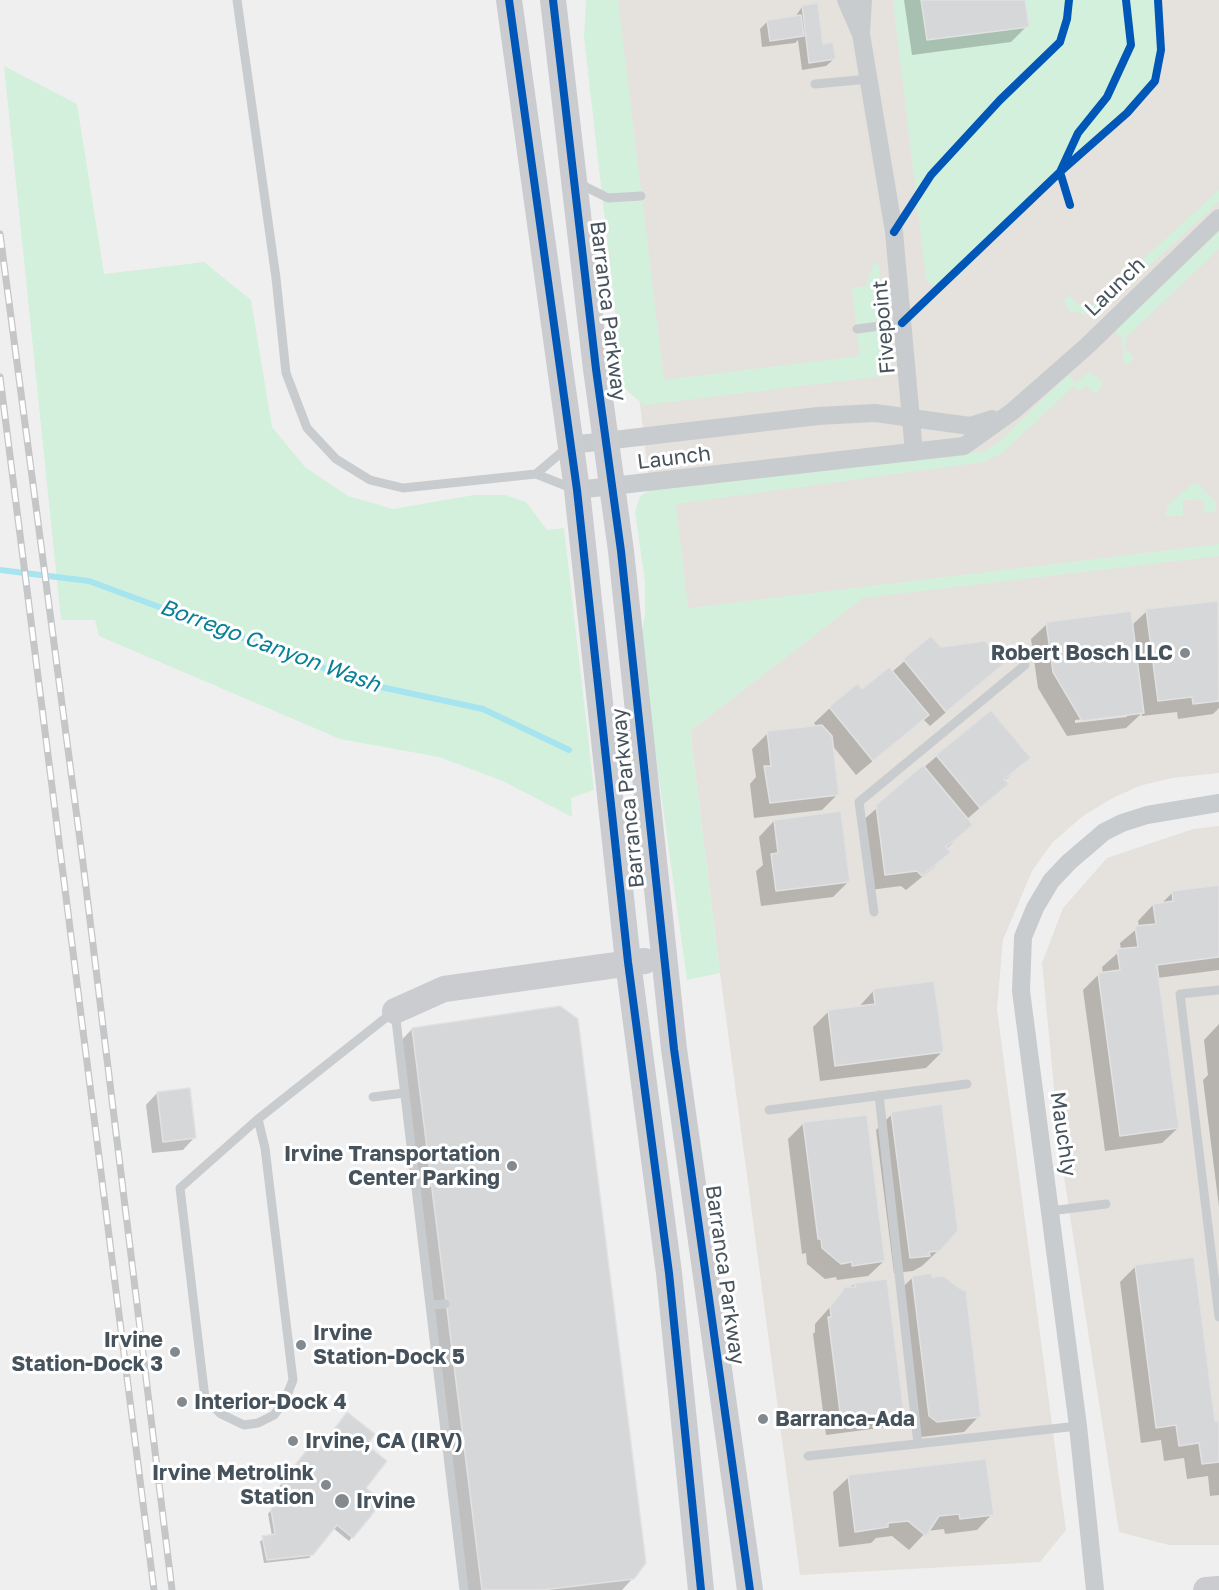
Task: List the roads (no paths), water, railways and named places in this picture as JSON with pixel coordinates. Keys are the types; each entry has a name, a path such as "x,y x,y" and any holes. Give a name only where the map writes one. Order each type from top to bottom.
{"main road":[{"name":"Barranca Parkway","path":"509,0 577,490 628,962 669,1274 701,1590"},
{"name":"Barranca Parkway","path":"552,0 613,488 650,809 663,959 750,1590"},
{"path":"395,1011 444,990 628,962 663,959"},
{"path":"1206,1590 1219,1589"}],"street":[{"name":"Fivepoint","path":"846,0 848,10 861,34"},
{"name":"Fivepoint","path":"863,0 861,34 894,232 915,452"},
{"name":"Launch","path":"577,490 613,488 964,446 1013,411 1087,346 1219,218"},
{"name":"Launch","path":"571,445 818,416 875,413 970,426 1013,411"},
{"name":"Mauchly","path":"1095,1590 1078,1426 1021,991 1023,937 1035,908 1051,881 1104,832 1147,815 1219,803"}],"lane":[{"path":"237,0 276,278 286,373 308,428 336,459 370,480 403,488 536,474 571,445"},
{"path":"815,84 869,79"},
{"path":"574,181 608,198 641,196"},
{"path":"857,329 902,323"},
{"name":"Launch","path":"536,474 577,490"},
{"path":"873,912 858,802 1025,665"},
{"path":"1219,990 1180,994 1219,1317"},
{"path":"395,1011 465,1590"},
{"path":"258,1119 265,1148 293,1380 285,1400 274,1415 244,1425 221,1414 205,1398 180,1188 258,1119 395,1011"},
{"path":"769,1110 967,1084"},
{"path":"373,1097 404,1093"},
{"path":"879,1095 918,1444"},
{"path":"1050,1211 1106,1204"},
{"path":"430,1305 445,1304"},
{"path":"808,1456 1078,1426"}],"waterway":[{"name":"Borrego Canyon Wash","path":"0,570 89,581 367,684 483,709 569,750"}],"railway":[{"path":"0,234 83,863 172,1590"},
{"path":"0,377 154,1590"}],"place":[{"name":"Robert Bosch LLC","path":"1185,653"},
{"name":"Irvine Transportation Center Parking","path":"512,1166"},
{"name":"Irvine Station-Dock 5","path":"301,1345"},
{"name":"Irvine Station-Dock 3","path":"175,1352"},
{"name":"Interior-Dock 4","path":"182,1402"},
{"name":"Barranca-Ada","path":"763,1419"},
{"name":"Irvine, CA (IRV)","path":"293,1441"},
{"name":"Irvine Metrolink Station","path":"326,1485"},
{"name":"Irvine","path":"342,1501"}]}
